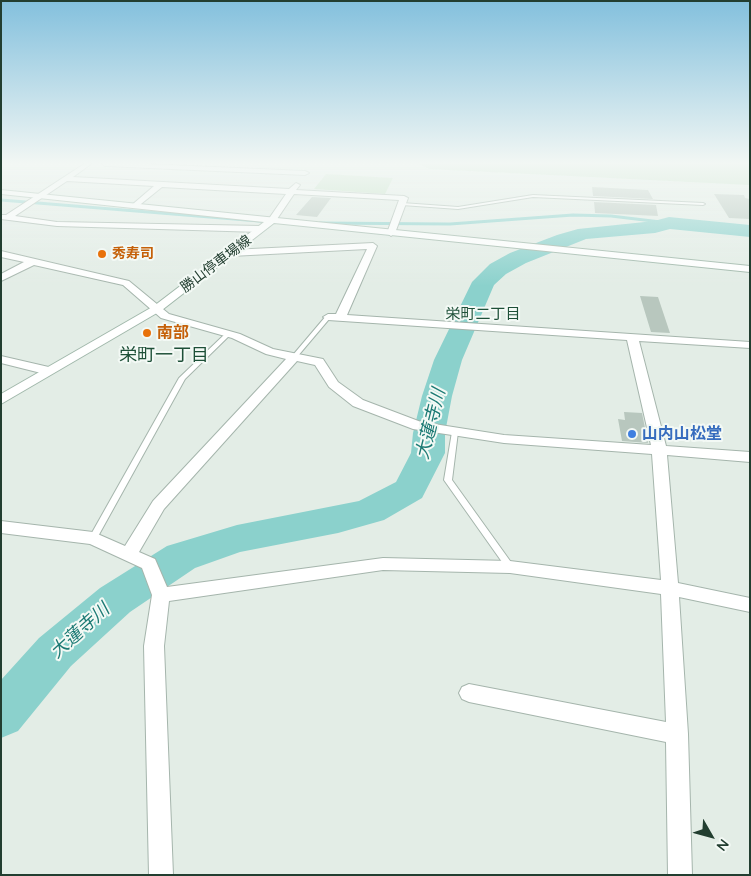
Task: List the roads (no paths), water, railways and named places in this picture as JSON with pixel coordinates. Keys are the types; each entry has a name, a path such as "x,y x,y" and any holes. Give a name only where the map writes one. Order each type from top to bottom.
{"main road":[{"name":"勝山停車場線","path":"125,205 272,220"},
{"name":"勝山停車場線","path":"1,400 158,308 272,220"},
{"path":"272,220 750,269"}],"street":[{"path":"4,219 27,205"},
{"path":"272,220 282,205"},
{"path":"402,205 387,233 373,246 334,317 750,345"},
{"path":"4,219 57,224 261,229"},
{"path":"231,253 373,246"},
{"path":"1,254 126,283 158,308 165,316 228,334 270,352 319,362 333,384 358,403 418,426 504,438 750,456"},
{"path":"1,278 34,261"},
{"path":"632,337 659,448 670,588 677,734 680,875"},
{"path":"129,554 158,505 295,356"},
{"path":"1,359 49,371"},
{"path":"1,527 93,538 149,564 161,595 154,646 161,875"},
{"path":"161,595 383,564 510,567 670,588 750,605"},
{"path":"469,693 677,734"}],"lane":[{"path":"414,205 458,208 478,205"},
{"path":"295,356 334,317"},
{"path":"93,538 182,378 228,334"},
{"path":"455,432 448,480 510,567"}],"waterway":[{"path":"61,205 271,222"},
{"path":"320,223 450,224 573,215 611,216 669,223"},
{"name":"大蓮寺川","path":"1,715 55,652 115,600 181,557 237,539 338,520 371,511 409,490 428,453 429,433 437,396 448,360 484,282 498,269 518,258 564,239 585,233 655,227 669,223 750,231"}],"place":[{"name":"秀寿司","path":"102,254"},
{"name":"南部","path":"147,333"},
{"name":"山内山松堂","path":"632,434"}],"district":[{"name":"栄町二丁目","path":"483,314"},
{"name":"栄町一丁目","path":"164,356"}]}
